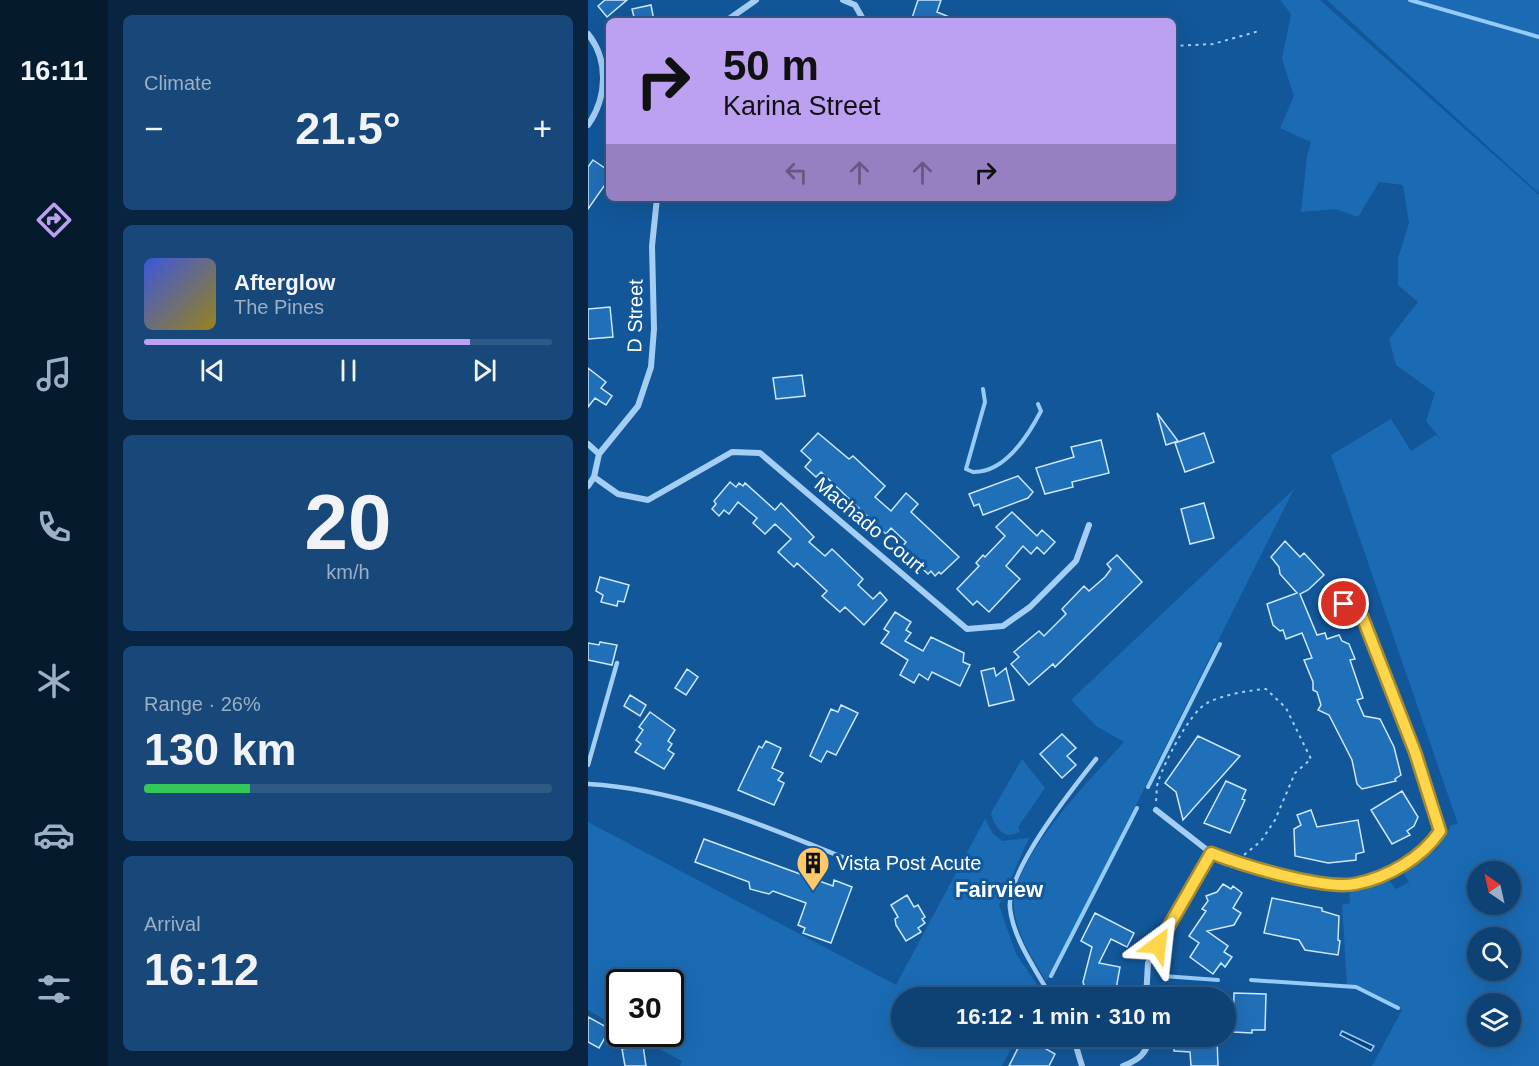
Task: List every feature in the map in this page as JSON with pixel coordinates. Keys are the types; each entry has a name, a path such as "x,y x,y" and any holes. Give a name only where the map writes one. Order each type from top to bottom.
{"street":[{"path":"730,18 756,0"},
{"path":"843,0 855,5 862,18"},
{"path":"588,34 599,53 603,79 599,105 588,125"},
{"name":"D Street","path":"599,454 638,406 651,367 654,330 652,246 657,201"},
{"path":"588,444 599,454 594,477 588,486"},
{"name":"Machado Court","path":"594,477 618,494 648,500 732,452 760,453 967,629 1003,626 1030,607 1076,561 1089,525"},
{"path":"1156,810 1211,853 1249,868 1324,882 1354,884 1389,873 1429,847 1440,831 1415,752 1362,616 1344,604"},
{"path":"1147,987 1148,963 1211,853"},
{"path":"1076,1047 1082,1066"},
{"path":"1123,1066 1138,1060 1147,1047"}],"lane":[{"path":"588,765 617,663"},
{"path":"1046,987 1023,947 1010,907 1012,886 1047,821 1096,759"},
{"path":"588,784 652,791 703,803 752,819 872,869"}],"path":[{"path":"1176,46 1213,44 1259,31"},
{"path":"1156,810 1158,783 1174,749 1194,717 1206,703 1250,690 1266,689 1286,708 1311,759 1294,773 1275,820 1261,841 1234,862"}],"shaded area":[{"path":"1280,0 1320,0 1539,195 1539,1066 1372,1066 1402,1010 1356,987 1347,986 1342,905 1350,903 1349,891 1390,881 1396,889 1409,882 1404,874 1437,849 1451,825 1458,824 1331,455 1391,419 1411,451 1436,435 1443,442 1426,421 1435,393 1396,365 1389,339 1418,302 1398,285 1398,258 1409,223 1403,185 1379,182 1358,217 1336,209 1301,212 1307,156 1311,142 1280,128 1294,96 1282,59 1291,14"},
{"path":"1327,0 1539,0 1539,193"},
{"path":"1294,489 1046,981 1018,928 1014,909 1016,889 1038,844 1074,797 1124,742 1096,726 1071,700"},
{"path":"1022,759 1045,788 1018,827 1020,831 1010,835 998,828 991,813"},
{"path":"985,819 993,834 1002,841 1029,838 999,905 1016,954 1039,987 891,987 891,1047 1012,1047 1002,1066 680,1066 682,1061 655,1047 684,1047 684,969 606,969 606,1020 588,1010 588,822 896,985"},
{"path":"1342,1031 1374,1046 1371,1051 1340,1035"}],"building":[{"path":"605,0 627,0 607,17 598,6"},
{"path":"918,0 941,0 937,12 952,18 912,18"},
{"path":"651,5 653,18 634,18 632,9"},
{"path":"593,160 606,169 606,183 588,209 588,167"},
{"path":"610,307 613,337 588,339 588,309"},
{"path":"588,368 606,382 601,388 612,396 606,405 595,398 588,407"},
{"path":"802,375 805,396 776,399 773,378"},
{"path":"1157,413 1178,441 1166,445"},
{"path":"818,433 849,459 853,456 885,486 875,497 891,511 906,493 918,504 911,512 959,557 941,574 939,572 935,576 931,571 928,574 901,548 906,542 891,528 886,534 821,472 816,477 805,467 811,460 801,451"},
{"path":"1204,433 1214,462 1185,472 1175,443"},
{"path":"1101,440 1109,473 1072,482 1073,487 1045,494 1036,468 1074,457 1071,447"},
{"path":"1018,476 1033,492 1028,498 983,515 979,504 974,506 969,494"},
{"path":"730,482 736,487 739,483 743,486 745,483 775,510 781,503 814,537 809,542 825,556 832,549 863,579 858,585 873,599 880,592 887,600 864,625 845,607 840,612 822,596 827,591 797,563 794,567 778,552 791,539 775,524 765,534 753,523 757,518 738,502 729,514 724,510 719,516 712,509 716,504 714,501"},
{"path":"1204,503 1214,538 1190,544 1181,509"},
{"path":"1012,512 1037,536 1042,530 1055,542 1044,554 1037,547 1031,554 1023,546 1006,566 1020,579 989,612 977,601 973,605 957,589 979,566 976,563 983,555 985,557 1005,536 996,527"},
{"path":"1285,541 1300,557 1304,553 1324,575 1308,590 1300,594 1317,635 1325,633 1327,639 1339,635 1342,641 1349,644 1355,659 1350,660 1363,698 1357,700 1364,716 1380,719 1394,747 1401,775 1395,779 1396,781 1362,789 1357,784 1352,760 1329,715 1318,710 1321,705 1317,692 1313,690 1313,682 1304,660 1312,658 1302,633 1286,639 1283,630 1280,631 1273,625 1267,604 1297,593 1280,574 1279,567 1271,557"},
{"path":"1117,555 1142,582 1055,667 1053,664 1029,685 1011,664 1019,657 1014,652 1039,631 1044,636 1066,614 1062,609 1084,586 1089,591 1105,577 1111,569 1107,564"},
{"path":"600,577 629,585 624,602 618,601 617,606 601,602 603,595 596,591"},
{"path":"895,612 911,622 906,630 911,633 905,641 923,651 931,637 964,653 963,662 970,665 960,686 932,672 928,680 919,674 914,683 900,675 908,660 881,643 889,632 884,629"},
{"path":"600,642 617,645 612,665 588,660 588,643 599,645"},
{"path":"994,668 996,676 1006,668 1014,700 989,706 981,671"},
{"path":"687,669 698,677 686,695 675,688"},
{"path":"630,695 646,705 640,716 624,706"},
{"path":"841,705 858,713 836,755 827,751 821,762 810,756 831,709 838,712"},
{"path":"650,712 675,730 668,741 672,744 668,750 674,754 664,769 635,752 641,744 636,740 643,730 639,727"},
{"path":"1062,734 1076,748 1067,756 1076,765 1062,778 1040,754"},
{"path":"1198,736 1240,756 1183,820 1176,792 1165,783"},
{"path":"766,741 781,748 772,768 783,773 778,780 784,783 774,805 738,790 759,746 762,748"},
{"path":"1226,781 1246,790 1242,799 1245,800 1230,833 1204,823"},
{"path":"1402,791 1418,817 1414,826 1407,831 1410,835 1392,844 1371,810"},
{"path":"1311,810 1317,827 1358,820 1364,852 1356,854 1356,860 1328,863 1295,856 1294,829 1301,825 1297,815"},
{"name":"Vista Post Acute","path":"704,839 833,886 834,880 852,887 831,943 803,933 805,928 798,925 806,903 773,891 769,894 750,889 749,882 695,862"},
{"path":"1223,884 1231,889 1233,886 1242,893 1233,908 1241,913 1234,925 1207,931 1228,946 1224,952 1232,957 1225,967 1221,963 1213,974 1190,957 1199,943 1189,936 1206,911 1202,909 1208,901 1206,896 1217,892"},
{"path":"907,895 914,907 918,905 925,917 922,919 925,923 918,928 921,932 906,941 896,925 895,919 898,917 891,905"},
{"path":"1272,898 1322,908 1322,911 1339,916 1338,955 1305,950 1299,940 1264,933"},
{"path":"1095,913 1134,933 1127,947 1111,939 1099,963 1120,967 1116,987 1084,987 1083,982 1092,947 1081,941"},
{"path":"1236,993 1266,994 1265,1030 1252,1030 1252,1033 1236,1032"},
{"path":"588,1017 606,1027 606,1036 599,1048 588,1042"},
{"path":"643,1047 646,1066 625,1066 622,1049"},
{"path":"1018,1047 1047,1047 1046,1049 1055,1054 1049,1066 1009,1066"},
{"path":"1174,1047 1217,1047 1218,1066 1191,1066 1190,1052 1174,1051"}],"waterway":[{"path":"1410,0 1539,37"},
{"path":"983,389 985,402 966,469 973,472 984,471 995,466 1014,451 1041,411 1038,404"},
{"path":"1148,787 1220,644"},
{"path":"1051,976 1137,808"},
{"path":"1163,976 1218,980"},
{"path":"1251,980 1356,987 1398,1008"}],"place":[{"name":"Vista Post Acute","path":"813,892"}],"district":[{"name":"Fairview","path":"999,889"}],"route":[{"path":"1158,945 1211,853 1249,868 1324,882 1354,884 1389,873 1429,847 1440,831 1415,752 1362,616 1344,604"}]}
